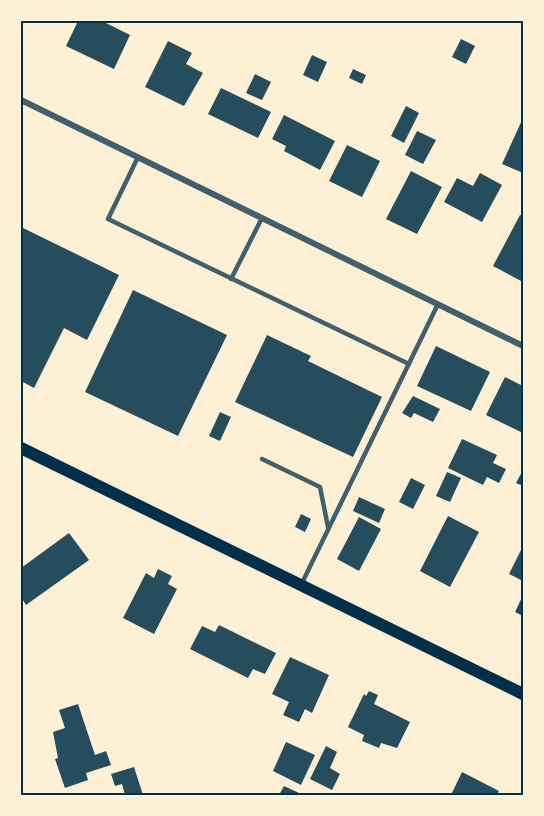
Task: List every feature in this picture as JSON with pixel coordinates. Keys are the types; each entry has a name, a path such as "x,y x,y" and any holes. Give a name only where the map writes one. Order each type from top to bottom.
{"main road":[{"path":"21,448 523,694"}],"street":[{"path":"21,100 523,346"}],"lane":[{"path":"138,157 108,219 409,364"},
{"path":"231,279 262,218"},
{"path":"301,585 438,304"},
{"path":"262,459 320,487 328,529"}],"building":[{"path":"78,21 102,21 130,35 114,69 66,46"},
{"path":"461,39 475,46 466,64 452,57"},
{"path":"168,41 192,53 186,64 203,73 184,106 145,87"},
{"path":"312,55 327,62 318,82 303,75"},
{"path":"353,69 366,75 362,84 349,78"},
{"path":"255,74 271,82 262,100 246,93"},
{"path":"221,88 271,112 258,138 208,114"},
{"path":"406,106 419,113 404,143 391,136"},
{"path":"284,115 335,141 320,170 284,151 286,146 272,139"},
{"path":"523,118 523,173 502,164"},
{"path":"417,131 436,140 423,164 405,155"},
{"path":"347,145 380,161 362,197 329,181"},
{"path":"411,171 442,187 417,234 386,219"},
{"path":"480,173 502,185 482,222 444,202 457,178 473,186"},
{"path":"520,215 523,216 523,282 493,266"},
{"path":"21,227 119,275 87,340 64,328 34,388 21,381"},
{"path":"133,290 227,335 178,436 85,392"},
{"path":"267,335 311,356 308,361 382,397 353,457 235,402"},
{"path":"436,346 490,372 471,411 417,386"},
{"path":"505,377 523,386 523,433 486,415"},
{"path":"413,396 440,409 433,422 414,413 411,418 402,413"},
{"path":"220,412 231,417 220,441 209,436"},
{"path":"462,439 497,455 493,463 506,469 499,483 487,477 483,485 448,468"},
{"path":"523,470 523,486 516,483"},
{"path":"447,472 461,478 450,502 436,496"},
{"path":"411,478 425,485 413,509 399,502"},
{"path":"359,497 385,509 379,523 353,511"},
{"path":"301,514 311,519 305,532 295,527"},
{"path":"448,516 479,532 450,587 420,571"},
{"path":"359,517 381,529 359,571 337,559"},
{"path":"69,533 89,560 26,605 21,597 21,568"},
{"path":"523,546 523,581 509,574"},
{"path":"158,569 172,576 168,584 177,589 154,634 123,618 146,573 154,578"},
{"path":"523,595 523,616 515,612"},
{"path":"219,625 276,653 265,674 253,669 248,678 190,649 202,626 215,632"},
{"path":"290,657 329,675 312,713 305,709 299,722 283,715 289,702 272,694"},
{"path":"369,691 378,695 374,704 410,722 397,748 381,743 379,748 362,741 364,735 348,727 364,694 366,696"},
{"path":"78,704 95,755 106,751 111,765 86,773 88,780 65,788 55,759 58,758 53,732 65,728 59,710"},
{"path":"286,742 315,755 301,785 273,771"},
{"path":"326,746 337,752 330,768 340,774 332,790 310,779"},
{"path":"134,767 143,795 125,795 122,784 115,786 111,774"},
{"path":"462,772 499,791 497,795 451,795"},
{"path":"284,786 299,793 298,795 279,795"}]}
